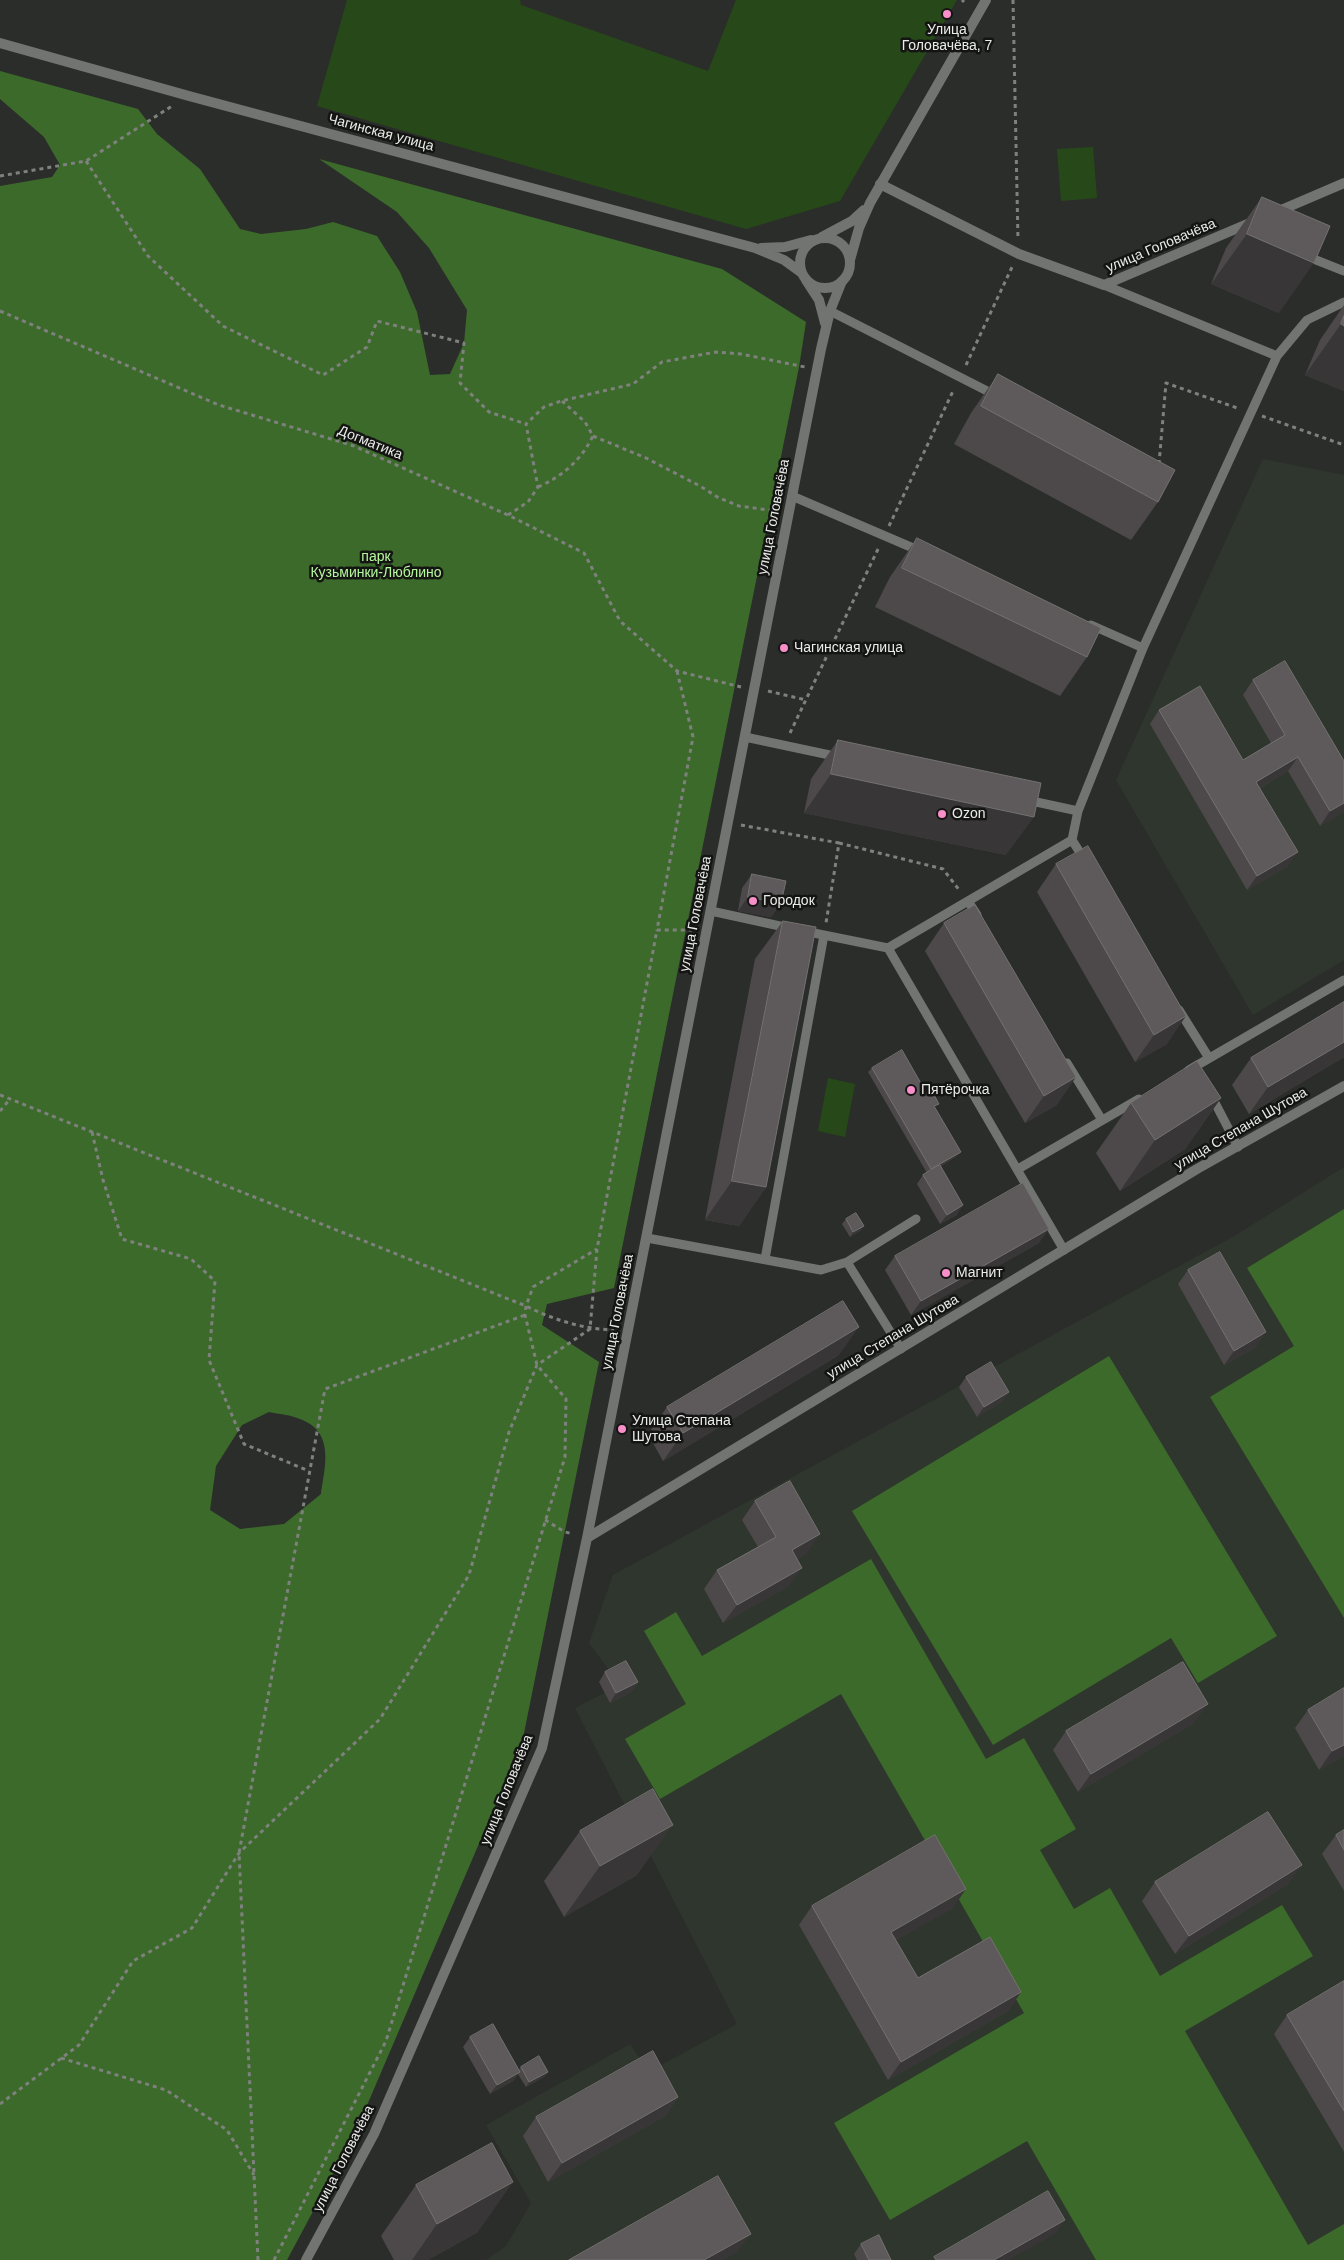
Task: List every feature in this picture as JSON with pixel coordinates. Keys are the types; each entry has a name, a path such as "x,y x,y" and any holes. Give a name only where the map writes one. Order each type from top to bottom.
{"street":[{"path":"870,203 852,221 818,238 803,250 800,258 804,277 812,285 828,288 842,281 847,275 859,228 870,203 986,0"},
{"name":"Чагинская улица","path":"0,43 189,96 756,248 784,260 804,277"},
{"name":"улица Головачёва","path":"880,184 1019,254 1104,285 1240,231 1344,183"},
{"path":"818,238 837,240 844,245 850,260"},
{"name":"Чагинская улица","path":"756,248 791,246 818,238"},
{"name":"улица Головачёва","path":"804,277 819,300 826,327"},
{"name":"улица Головачёва","path":"306,2260 374,2134 542,1748 587,1538 647,1238 826,327 842,281"},
{"name":"улица Степана Шутова","path":"587,1538 1238,1146 1344,1086"}],"lane":[{"path":"1299,254 1344,271"},
{"path":"1104,285 1277,356"},
{"path":"1088,866 1072,840 1078,811 1143,648 1250,412 1277,356 1307,320 1344,302"},
{"path":"830,311 1003,399"},
{"path":"792,496 929,555"},
{"path":"1081,621 1143,648"},
{"path":"745,737 851,760"},
{"path":"1021,798 1078,811"},
{"path":"711,911 888,948 1072,840"},
{"path":"968,901 983,926"},
{"path":"765,1258 824,936"},
{"path":"888,948 1064,1250"},
{"path":"1178,1076 1197,1070 1209,1058 1344,980"},
{"path":"1172,1000 1209,1058"},
{"path":"1061,1053 1102,1120"},
{"path":"1208,1090 1238,1146"},
{"path":"1018,1169 1144,1096"},
{"path":"647,1238 765,1258 821,1270 847,1262 916,1219"},
{"path":"847,1262 901,1349"}],"path":[{"path":"785,745 1019,254 1013,0"},
{"path":"0,176 86,161 189,96"},
{"path":"86,161 148,256 223,326 323,375 367,347 377,321 464,343 460,384 489,412 526,424"},
{"name":"Догматика","path":"0,311 219,405 354,446 508,515 584,553 620,621 677,671"},
{"path":"526,424 544,407 561,401 633,384 662,362 716,352 741,354 799,367 818,367"},
{"path":"1158,472 1166,383 1344,445"},
{"path":"561,401 584,422 594,436 646,458 725,501 757,509 789,511"},
{"path":"526,424 538,486"},
{"path":"508,515 528,502 538,486 556,479 572,465 586,450 594,436"},
{"path":"590,1329 597,1249 693,737 677,671 735,686 755,689"},
{"path":"768,692 806,700"},
{"path":"728,822 839,843 943,869 968,901"},
{"path":"824,936 839,843"},
{"path":"657,930 686,929 706,934"},
{"path":"0,1095 526,1306 544,1316 590,1329 628,1331"},
{"path":"0,1111 10,1099"},
{"path":"92,1132 103,1180 122,1239 191,1259 215,1281 209,1360 244,1444 309,1471"},
{"path":"274,2260 386,2041 545,1520 566,1457 566,1399 537,1365 526,1315 526,1306 534,1287 597,1249"},
{"path":"258,2260 239,1853 325,1389 526,1315"},
{"path":"0,2104 79,2045 133,1961 192,1928 239,1853 380,1719 469,1574 509,1432 537,1365 590,1329"},
{"path":"545,1520 565,1532 587,1538"},
{"path":"62,2058 166,2090 227,2130 254,2176"}],"shaded area":[{"path":"1263,459 1344,475 1344,960 1253,1015 1116,780"},
{"path":"1344,1167 1344,2260 486,2260 506,2246 531,2203 486,2125 630,2044 648,2072 737,2024 575,1708 620,1685 589,1643 613,1575 1236,1235"}],"green space":[{"path":"347,0 520,0 521,5 708,71 736,0 957,0 840,201 746,229 317,106"},
{"name":"парк Кузьминки-Люблино","path":"0,71 138,109 157,134 200,169 240,229 261,234 306,229 333,222 377,236 400,272 417,312 430,375 450,374 464,343 467,310 429,248 397,212 319,159 722,269 806,322 799,367 614,1288 547,1304 542,1325 599,1362 522,1743 356,2131 287,2260 0,2260 0,186 52,177 60,165 44,137 0,99","holes":["269,1412 300,1419 319,1432 325,1451 321,1494 284,1524 240,1529 210,1510 216,1466 242,1425"]},
{"path":"1093,147 1097,198 1061,201 1057,149"},
{"path":"828,1078 855,1084 845,1137 818,1131"},
{"path":"1344,1209 1344,1618 1210,1397 1294,1346 1247,1268"},
{"path":"1109,1356 1277,1636 1198,1683 1171,1638 993,1745 852,1511"},
{"path":"871,1559 986,1759 1024,1738 1076,1829 1040,1850 1074,1909 1110,1888 1160,1976 1282,1905 1313,1956 1185,2031 1308,2245 1344,2224 1344,2260 1096,2260 1027,2141 890,2220 834,2123 1024,2013 841,1694 660,1799 625,1739 686,1704 644,1631 676,1612 702,1656"}],"building":[{"path":"1262,197 1330,226 1314,263 1247,234"},
{"path":"998,374 1175,470 1158,502 981,406"},
{"path":"917,538 1101,628 1087,657 902,568"},
{"path":"1285,661 1344,761 1344,803 1330,811 1298,757 1256,782 1298,852 1257,876 1159,710 1200,686 1243,760 1285,735 1253,680"},
{"path":"838,740 1041,783 1034,817 831,774"},
{"path":"1088,846 1186,1016 1154,1035 1056,864"},
{"path":"752,874 786,881 781,903 748,897"},
{"path":"975,905 1076,1077 1044,1096 944,923"},
{"path":"783,921 816,927 766,1187 732,1181"},
{"path":"1344,1002 1344,1042 1268,1087 1251,1058"},
{"path":"902,1050 927,1094 932,1091 939,1104 934,1106 961,1152 931,1169 872,1068"},
{"path":"1197,1061 1221,1098 1155,1140 1131,1103"},
{"path":"940,1165 963,1205 947,1215 923,1175"},
{"path":"1023,1183 1049,1229 921,1301 895,1256"},
{"path":"856,1213 864,1226 853,1232 846,1219"},
{"path":"1220,1252 1266,1332 1234,1351 1188,1270"},
{"path":"843,1301 859,1327 683,1433 667,1407"},
{"path":"991,1362 1009,1392 984,1407 966,1377"},
{"path":"790,1481 820,1534 792,1550 802,1568 737,1605 717,1570 776,1537 755,1501"},
{"path":"626,1661 638,1682 616,1693 605,1672"},
{"path":"1183,1662 1208,1704 1091,1774 1066,1731"},
{"path":"1344,1688 1344,1745 1332,1751 1308,1710"},
{"path":"653,1789 673,1825 600,1866 580,1831"},
{"path":"1268,1812 1302,1865 1189,1936 1155,1882"},
{"path":"1344,1830 1344,1850 1336,1835"},
{"path":"935,1835 966,1889 891,1932 918,1978 990,1937 1021,1992 901,2062 812,1906"},
{"path":"1344,1981 1344,2111 1287,2015"},
{"path":"493,2024 520,2072 497,2085 470,2037"},
{"path":"653,2051 678,2097 562,2163 536,2117"},
{"path":"539,2056 548,2072 529,2082 521,2067"},
{"path":"492,2143 513,2182 437,2224 416,2185"},
{"path":"718,2176 751,2234 704,2260 569,2260"},
{"path":"1048,2191 1065,2220 994,2260 936,2260 934,2257"},
{"path":"879,2235 891,2260 869,2260 861,2244"}],"place":[{"name":"Улица Головачёва, 7","path":"947,14"},
{"name":"Чагинская улица","path":"784,648"},
{"name":"Ozon","path":"942,814"},
{"name":"Городок","path":"753,901"},
{"name":"Пятёрочка","path":"911,1090"},
{"name":"Магнит","path":"946,1273"},
{"name":"Улица Степана Шутова","path":"622,1429"}]}
